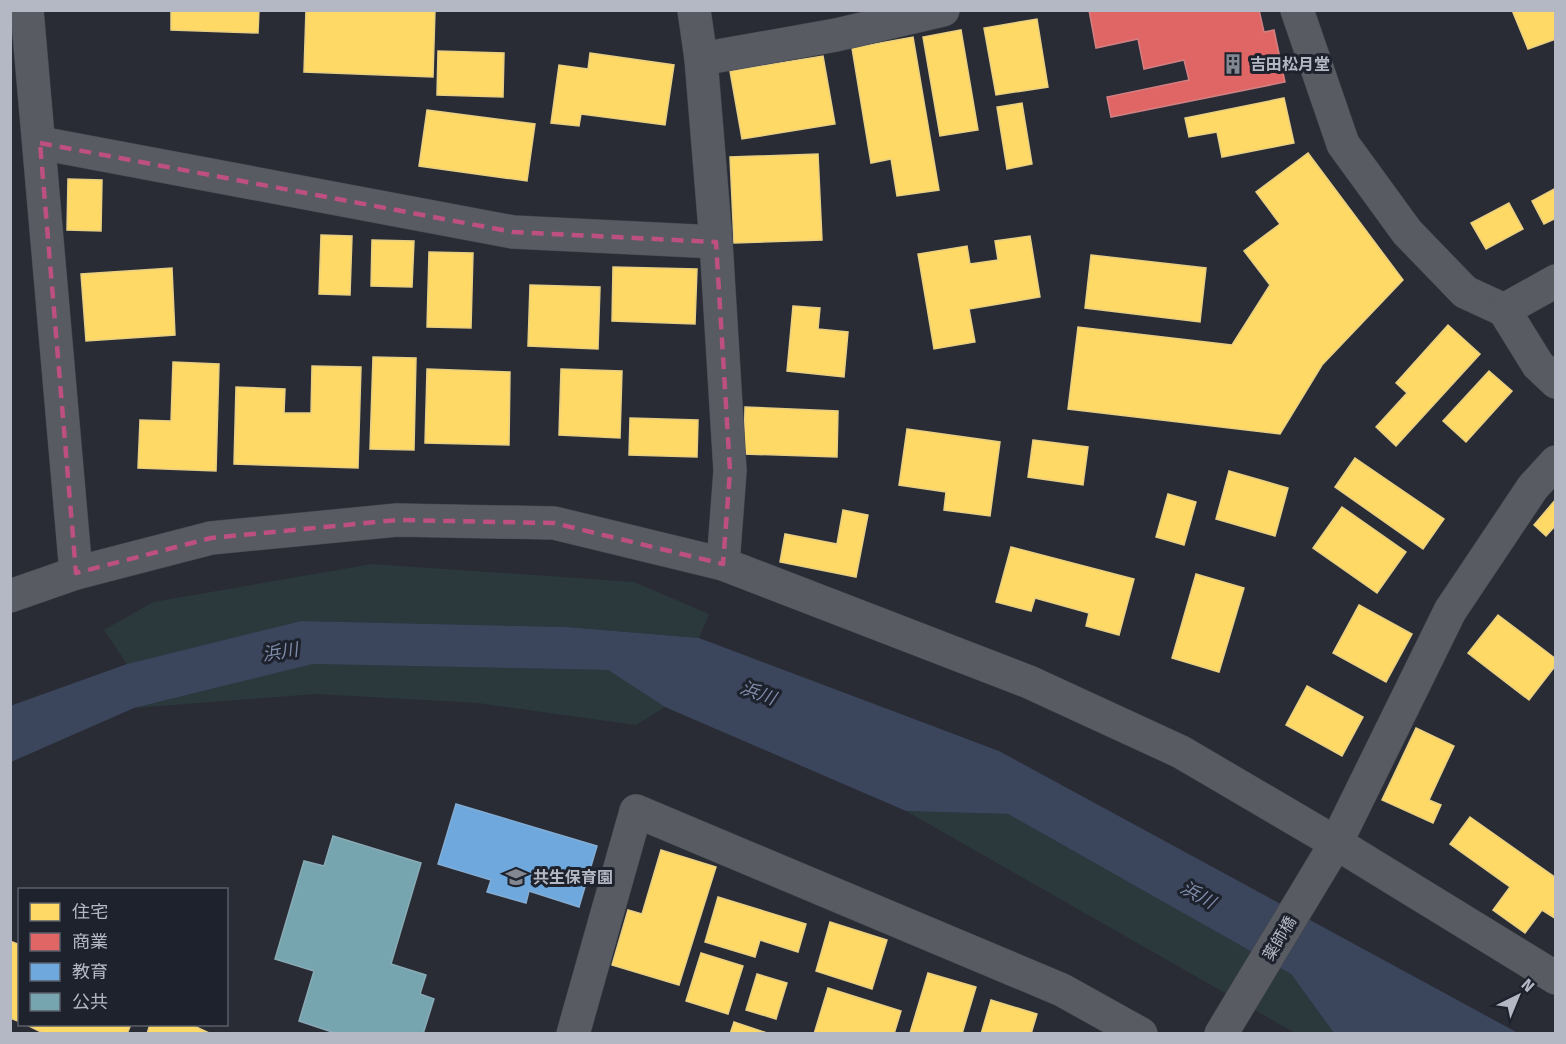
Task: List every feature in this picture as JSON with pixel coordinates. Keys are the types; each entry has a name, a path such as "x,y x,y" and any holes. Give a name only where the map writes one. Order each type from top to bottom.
{"street":[{"path":"27,10 76,573"},
{"path":"694,10 701,59 716,242 729,471 723,564"},
{"path":"701,59 836,35 943,10"},
{"path":"1297,10 1343,144 1407,232 1465,292 1504,310 1538,365 1556,382"},
{"path":"40,143 513,232 716,242"},
{"path":"1504,310 1556,281"},
{"name":"薬師橋","path":"1221,1034 1336,843 1450,611 1533,487 1556,462"},
{"path":"10,596 76,573 211,538 397,520 554,523 723,564 1029,682 1181,752 1336,843 1556,978"},
{"path":"573,1034 636,811 1062,990 1141,1034"}],"highlighted area":[{"path":"40,143 513,232 716,242 730,471 723,564 554,523 397,520 211,538 76,573"}],"shaded area":[{"path":"372,564 634,582 709,614 699,638 567,627 301,621 127,664 104,630 153,602"},
{"path":"313,664 608,670 665,707 636,725 478,703 316,694 134,708"},
{"path":"906,811 1008,814 1291,974 1334,1033 1295,1033"}],"water":[{"name":"浜川","path":"301,621 567,627 699,638 999,751 1518,1033 1334,1033 1291,974 1008,814 906,811 665,707 608,670 313,664 134,708 11,762 10,706 127,664"}],"building: 住宅":[{"path":"171,10 259,10 258,33 171,30"},
{"path":"306,10 435,10 433,77 304,72"},
{"path":"1512,10 1556,10 1556,39 1528,49"},
{"path":"1037,19 1048,87 996,95 984,28"},
{"path":"961,30 978,130 940,136 923,37"},
{"path":"913,37 939,190 897,196 891,159 871,163 852,48"},
{"path":"438,51 504,53 503,97 437,95"},
{"path":"590,53 674,65 665,125 581,114 579,126 551,123 559,65 588,69"},
{"path":"823,56 835,124 742,139 730,71"},
{"path":"1284,98 1294,143 1222,157 1217,132 1189,137 1185,118"},
{"path":"1022,103 1032,164 1007,169 997,107"},
{"path":"427,110 535,124 527,181 419,166"},
{"path":"1308,153 1403,280 1322,365 1280,434 1068,409 1078,327 1232,345 1270,285 1244,251 1280,224 1256,192"},
{"path":"818,154 822,240 734,243 730,157"},
{"path":"68,179 102,180 101,231 67,230"},
{"path":"1556,188 1556,218 1544,224 1532,201"},
{"path":"1509,203 1523,229 1486,249 1471,223"},
{"path":"321,235 352,236 350,295 319,294"},
{"path":"1030,236 1040,297 969,309 975,342 934,349 918,254 967,246 970,264 998,260 995,241"},
{"path":"372,240 414,241 412,287 371,286"},
{"path":"429,252 473,253 471,328 427,327"},
{"path":"1091,255 1206,268 1200,322 1085,308"},
{"path":"613,267 697,269 695,324 612,321"},
{"path":"172,268 175,335 86,341 81,274"},
{"path":"530,285 600,287 598,349 528,346"},
{"path":"793,306 820,308 818,329 848,332 844,377 787,371"},
{"path":"1448,325 1480,354 1396,446 1376,427 1407,393 1396,383"},
{"path":"373,357 416,358 414,450 370,449"},
{"path":"173,362 219,364 216,471 138,468 140,420 171,421"},
{"path":"312,366 361,367 358,468 234,464 236,387 285,389 284,413 311,413"},
{"path":"427,369 510,372 509,445 425,443"},
{"path":"561,369 622,371 620,438 559,435"},
{"path":"1489,371 1512,391 1466,442 1443,421"},
{"path":"745,407 838,411 837,457 744,454"},
{"path":"630,418 698,420 697,457 629,455"},
{"path":"907,429 1000,442 990,516 944,510 946,492 899,485"},
{"path":"1033,440 1088,447 1083,485 1028,477"},
{"path":"1355,458 1444,519 1423,549 1335,487"},
{"path":"1229,471 1288,488 1275,536 1216,519"},
{"path":"1168,494 1196,502 1184,545 1156,537"},
{"path":"1556,499 1556,525 1546,536 1534,525"},
{"path":"1342,507 1406,552 1377,593 1313,548"},
{"path":"843,510 868,515 856,577 780,562 785,534 837,544"},
{"path":"1011,547 1134,579 1119,635 1086,626 1089,613 1035,598 1031,611 996,602"},
{"path":"1196,574 1244,588 1219,672 1172,658"},
{"path":"1359,605 1412,634 1386,682 1333,653"},
{"path":"1498,615 1556,659 1556,665 1529,700 1468,653"},
{"path":"1307,686 1363,717 1342,756 1286,725"},
{"path":"1416,728 1454,746 1429,800 1441,805 1433,823 1382,800"},
{"path":"1470,817 1556,878 1556,919 1542,910 1525,933 1493,910 1510,887 1450,844"},
{"path":"661,850 716,867 679,985 612,965 628,910 642,914"},
{"path":"718,897 806,924 798,952 760,940 755,957 705,942"},
{"path":"830,922 887,940 872,989 816,971"},
{"path":"10,941 18,944 18,1021 10,1018"},
{"path":"701,953 743,966 728,1014 686,1001"},
{"path":"928,973 976,987 962,1034 910,1033"},
{"path":"757,974 787,983 776,1019 746,1010"},
{"path":"828,988 901,1011 894,1034 814,1034"},
{"path":"991,1000 1037,1014 1031,1034 981,1034"},
{"path":"734,1022 770,1034 730,1034"},
{"path":"29,1026 130,1026 127,1034 45,1034"},
{"path":"149,1026 194,1026 209,1033 147,1034"}],"building: 商業":[{"name":"吉田松月堂","path":"1089,10 1259,10 1264,32 1274,30 1285,82 1111,117 1107,97 1189,80 1184,60 1144,69 1138,39 1096,48"}],"building: 教育":[{"path":"456,804 597,846 579,907 529,891 526,903 487,892 491,880 438,864"}],"building: 公共":[{"path":"333,836 421,863 391,964 426,975 420,994 434,999 423,1034 338,1034 299,1021 314,971 275,959 304,861 324,866"}],"place":[{"name":"吉田松月堂","path":"1233,64"},
{"name":"共生保育園","path":"516,877"}]}
